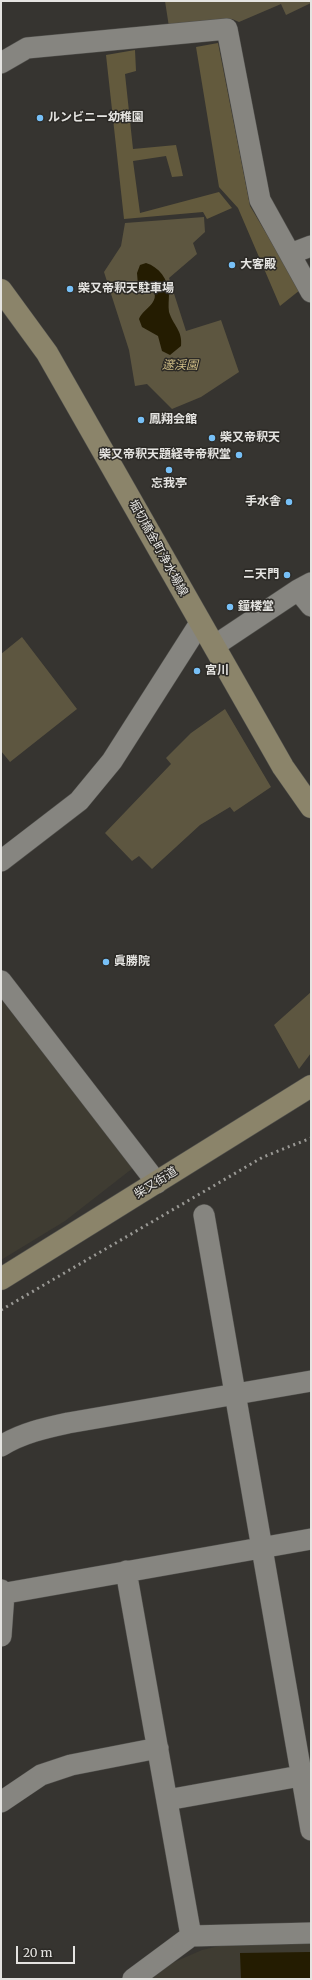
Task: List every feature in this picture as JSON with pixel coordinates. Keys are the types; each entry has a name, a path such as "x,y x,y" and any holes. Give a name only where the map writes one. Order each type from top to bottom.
{"street":[{"path":"1,63 27,48 227,29 260,200 311,292"},
{"path":"290,254 311,246"},
{"name":"堀切橋金町浄水場線","path":"1,290 47,353 283,767 311,807"},
{"path":"214,646 304,586 311,606"},
{"path":"1,861 79,801 116,755 200,623"},
{"path":"1,981 157,1183"},
{"name":"柴又街道","path":"1,1279 157,1183 302,1100 311,1086"},
{"path":"204,1215 262,1547 306,1775 311,1830"},
{"path":"1,1446 13,1438 34,1431 68,1423 311,1381"},
{"path":"1,1636 2,1593 311,1539"},
{"path":"126,1571 191,1936"},
{"path":"1,1802 41,1775 71,1765 158,1748"},
{"path":"167,1800 306,1775"},
{"path":"134,1979 191,1936 311,1932"}],"shaded area":[{"path":"218,43 250,206 300,290 280,306 238,208 219,187 196,47"},
{"path":"135,50 136,71 125,74 133,149 176,145 183,176 172,177 166,156 133,161 140,213 219,192 232,208 207,219 203,212 124,219 106,55"},
{"path":"146,263 155,267 165,278 169,293 169,312 181,336 181,346 170,355 162,351 158,336 142,327 139,319 152,304 155,296 150,285 142,287 138,285 137,273 140,265"},
{"path":"1,999 133,1168 65,1221 1,1260"},
{"path":"311,1943 311,1979 151,1979 170,1964 202,1950 228,1944"},
{"path":"311,1952 311,1979 241,1979 240,1953"}],"green space":[{"path":"165,1 311,1 311,3 286,15 281,4 239,22 232,19 169,27"},
{"name":"邃渓園","path":"204,217 205,232 193,243 197,254 169,278 186,331 221,320 239,372 201,397 172,409 147,384 135,386 129,350 104,272 121,246 125,223"},
{"path":"22,637 77,709 10,762 1,751 1,654"},
{"path":"225,709 271,787 234,812 230,807 200,825 152,869 139,856 132,861 105,833 171,764 166,758 191,733"},
{"path":"311,992 311,1053 299,1069 274,1025"}],"railway":[{"path":"1,1310 263,1157 311,1138"}],"place":[{"name":"ルンビニー幼稚園","path":"40,118"},
{"name":"大客殿","path":"232,265"},
{"name":"柴又帝釈天駐車場","path":"70,289"},
{"name":"鳳翔会館","path":"141,420"},
{"name":"柴又帝釈天","path":"212,438"},
{"name":"柴又帝釈天題経寺帝釈堂","path":"239,455"},
{"name":"忘我亭","path":"169,470"},
{"name":"手水舎","path":"289,502"},
{"name":"ニ天門","path":"287,575"},
{"name":"鐘楼堂","path":"230,607"},
{"name":"宮川","path":"197,671"},
{"name":"眞勝院","path":"106,962"}]}
